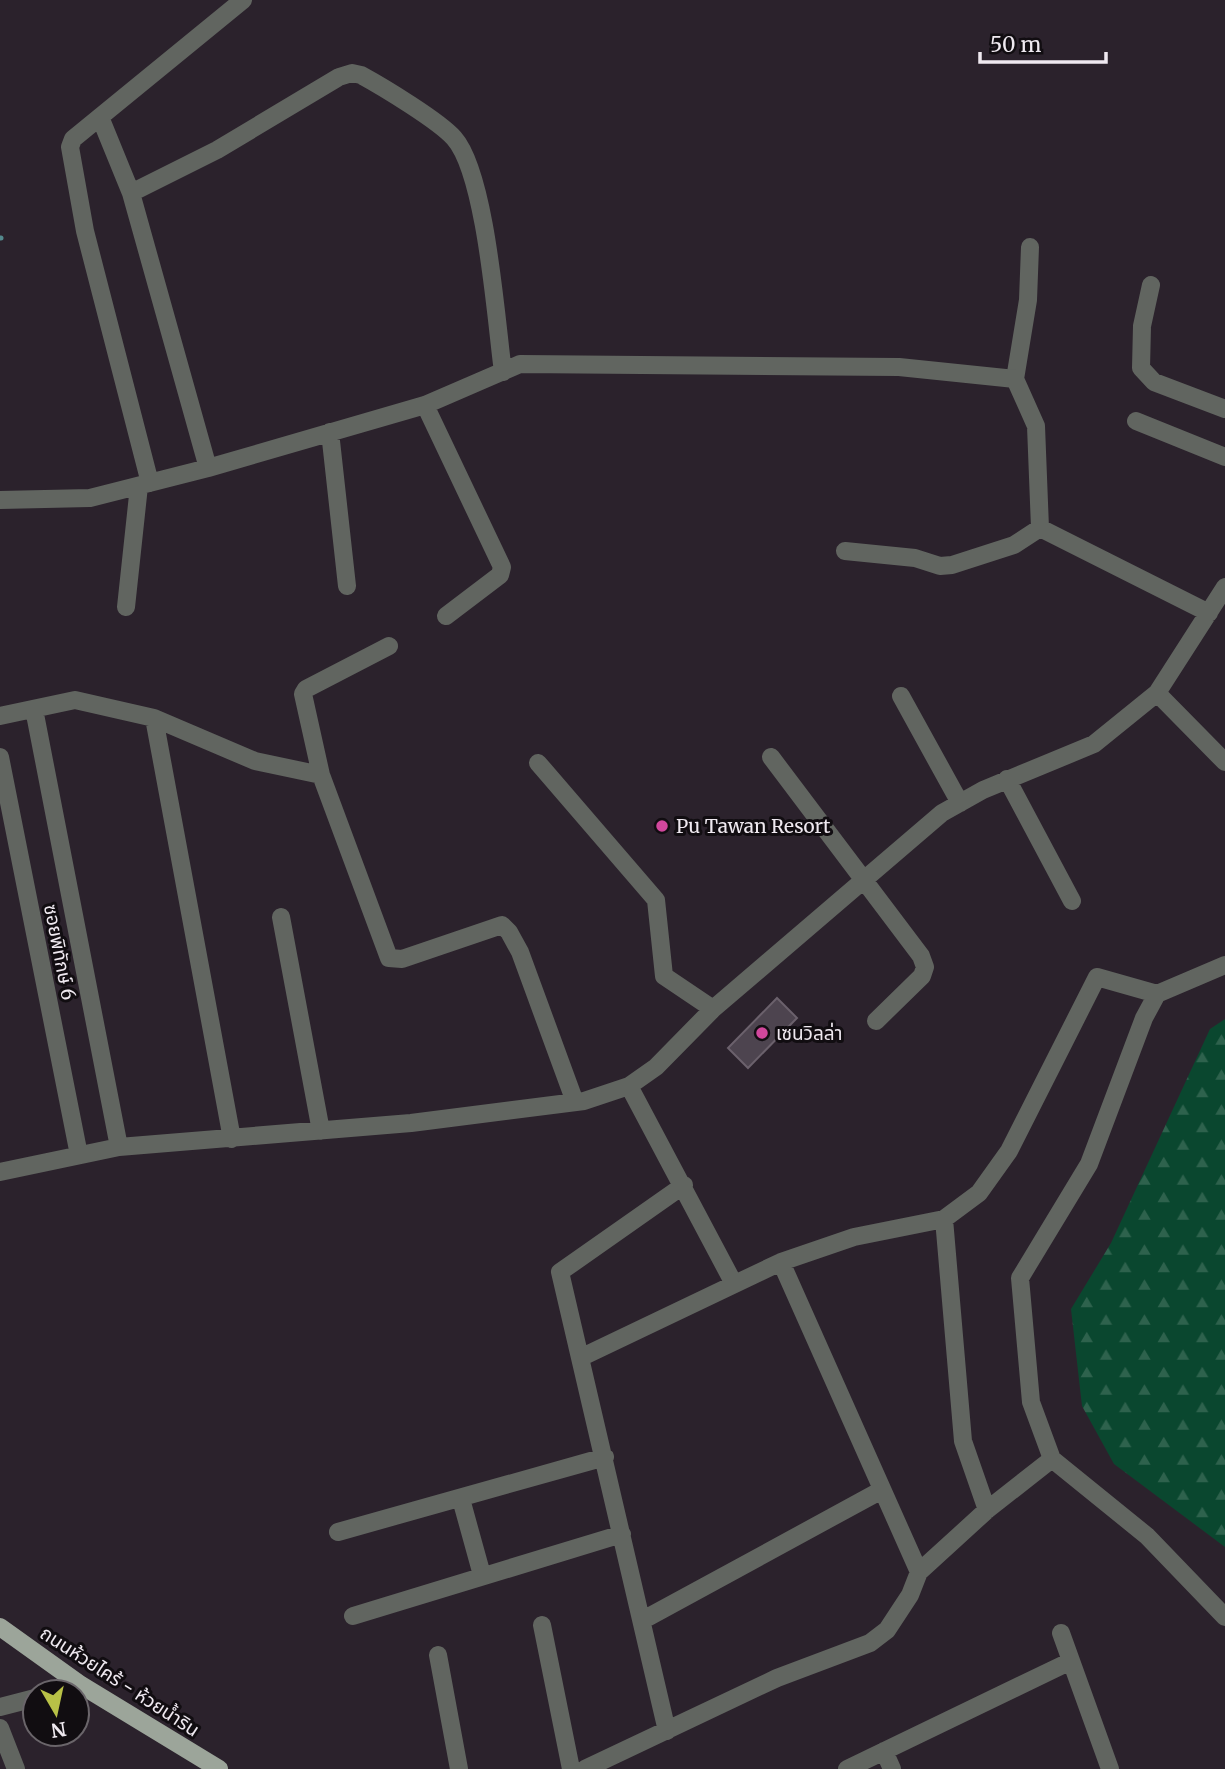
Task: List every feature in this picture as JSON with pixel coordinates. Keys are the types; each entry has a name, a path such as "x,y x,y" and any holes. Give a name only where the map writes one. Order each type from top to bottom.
{"main road":[{"name":"ถนนห้วยไคร้ - ห้วยน้ำริน","path":"0,1627 71,1678"},
{"name":"ถนนห้วยไคร้ - ห้วยน้ำริน","path":"91,1691 219,1769"}],"street":[{"path":"126,607 145,484 85,231 71,159 73,139 243,0"},
{"path":"131,193 217,150 339,77 352,73 361,75 454,137 464,153 488,246 503,372"},
{"path":"100,117 131,193 208,468"},
{"path":"1030,247 1028,300 1015,379 1036,426 1040,528"},
{"path":"1152,285 1142,326 1141,368 1154,382 1225,409"},
{"path":"0,500 90,498 208,468 425,405 520,365 899,367 1015,379"},
{"path":"425,405 502,567 500,575 446,616"},
{"path":"1136,421 1225,457"},
{"path":"330,432 347,586"},
{"path":"845,551 915,558 940,566 952,565 1014,545 1040,528"},
{"path":"1040,528 1209,613"},
{"path":"0,1172 119,1147 321,1131 575,1102 629,1086 656,1067 713,1009 942,813 1007,779 1094,744 1157,693 1225,587"},
{"path":"389,646 306,689 303,694 321,775 389,958 402,959 502,925 520,952 575,1102"},
{"path":"1157,693 1225,762"},
{"path":"901,696 960,803"},
{"path":"0,716 75,700 154,718 255,761 321,775"},
{"path":"34,709 119,1147"},
{"path":"154,718 232,1139"},
{"name":"ซอยพิทักษ์ 6","path":"0,757 79,1155"},
{"path":"771,757 865,878 921,956 925,967 922,976 876,1021"},
{"path":"538,763 656,900 664,976 713,1009"},
{"path":"1007,779 1072,901"},
{"path":"281,917 321,1131"},
{"path":"1225,965 1157,994 1144,1018 1089,1164 1020,1278 1031,1402 1052,1459 1147,1536 1225,1617"},
{"path":"582,1357 733,1282 781,1262 854,1237 944,1219 979,1193 1009,1151 1097,977 1157,994"},
{"path":"629,1086 684,1185 733,1282"},
{"path":"667,1731 582,1357 560,1272 684,1185"},
{"path":"944,1219 963,1441 987,1510"},
{"path":"781,1262 880,1491 919,1572"},
{"path":"338,1532 605,1457"},
{"path":"585,1769 777,1678 870,1643 887,1630 910,1595 919,1572 987,1510 1052,1459"},
{"path":"643,1620 880,1491"},
{"path":"461,1499 482,1575"},
{"path":"353,1616 622,1534"},
{"path":"542,1625 571,1769"},
{"path":"1061,1633 1110,1769"},
{"path":"438,1655 459,1769"},
{"path":"847,1769 1071,1661"},
{"path":"0,1707 21,1702"},
{"path":"0,1728 16,1769"},
{"path":"884,1751 892,1769"}],"green space":[{"path":"1225,1019 1225,1547 1114,1464 1082,1406 1071,1309 1111,1243 1210,1029"}],"building":[{"name":"เซนวิลล่า","path":"777,998 797,1018 748,1068 728,1048"}],"place":[{"name":"Pu Tawan Resort","path":"662,826"},
{"name":"เซนวิลล่า","path":"762,1033"}]}
